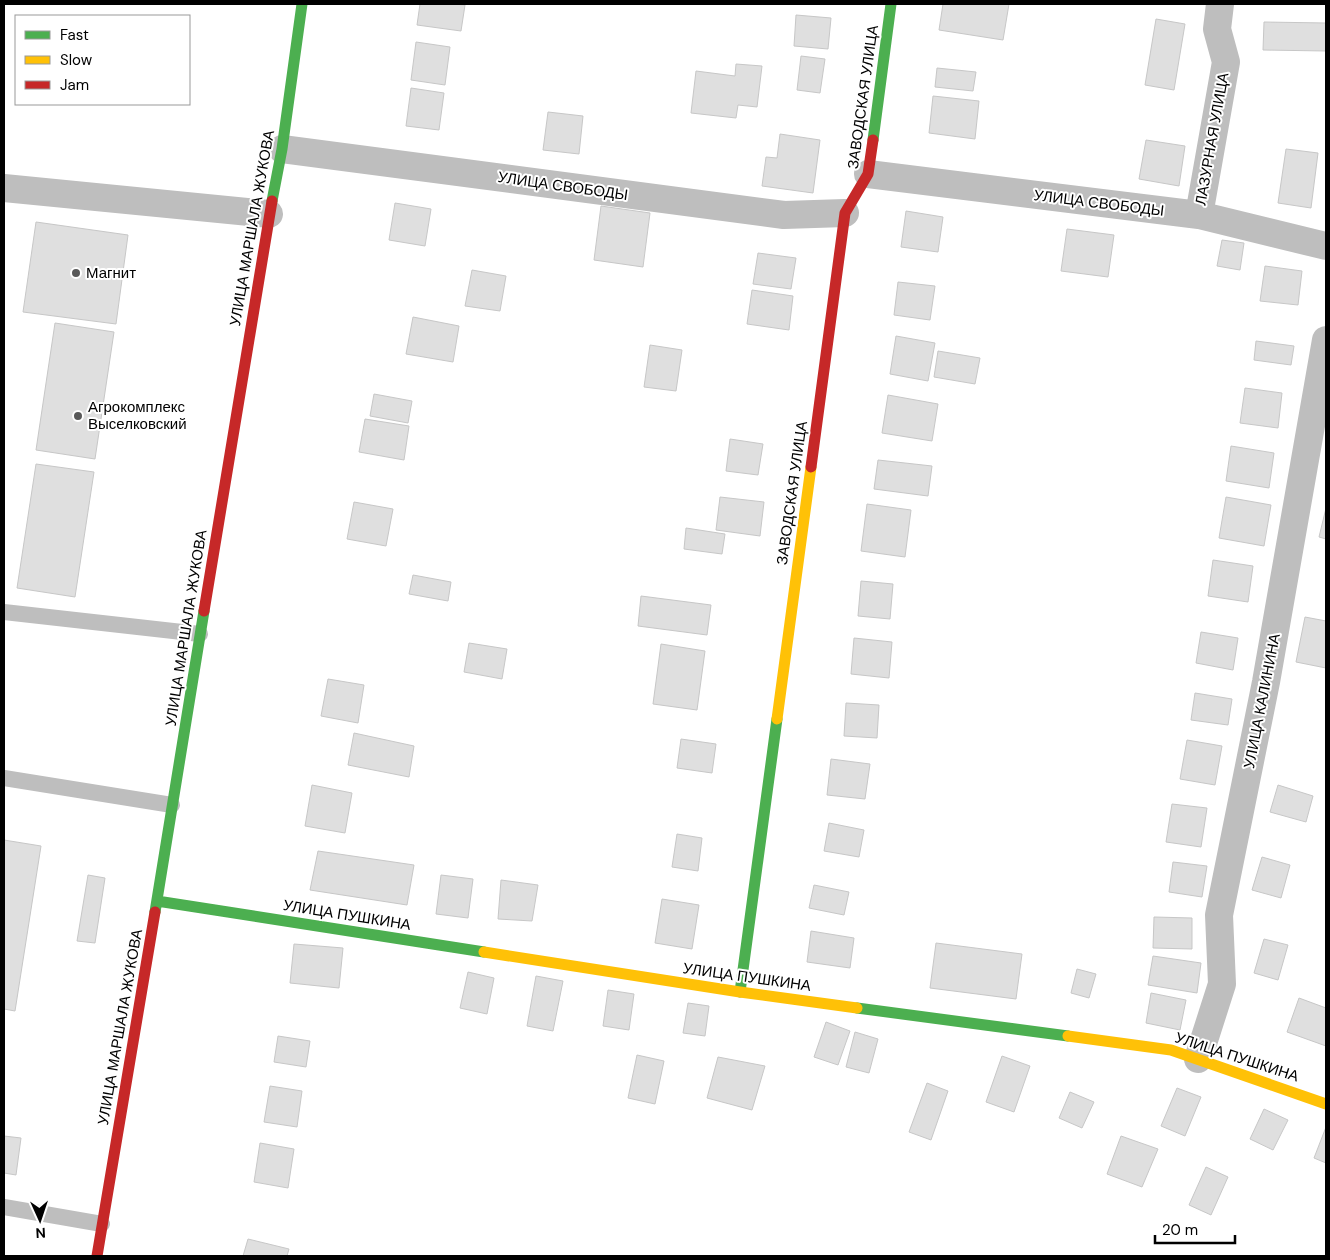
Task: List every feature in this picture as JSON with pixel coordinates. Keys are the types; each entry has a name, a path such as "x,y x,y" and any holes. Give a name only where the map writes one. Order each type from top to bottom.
{"street":[{"name":"УЛИЦА МАРШАЛА ЖУКОВА","path":"97,1256 269,214 282,148 302,4"},
{"name":"ЗАВОДСКАЯ УЛИЦА","path":"740,992 845,213 868,174 892,4"},
{"name":"ЛАЗУРНАЯ УЛИЦА","path":"1199,215 1226,62 1217,29 1220,4"},
{"name":"УЛИЦА СВОБОДЫ","path":"282,148 784,215 845,213"},
{"name":"УЛИЦА СВОБОДЫ","path":"868,174 1199,215 1326,246"},
{"path":"4,188 269,214"},
{"name":"УЛИЦА КАЛИНИНА","path":"1198,1059 1222,984 1219,915 1266,682 1326,340"},
{"name":"УЛИЦА ПУШКИНА","path":"157,901 740,992 1171,1050 1326,1104"}],"lane":[{"path":"4,612 200,634"},
{"path":"4,778 172,805"},
{"path":"4,1207 102,1224"}],"building":[{"path":"420,4 465,5 461,31 417,25"},
{"path":"943,4 1009,4 1003,40 939,30"},
{"path":"796,15 831,18 828,49 794,46"},
{"path":"1156,19 1185,24 1174,90 1145,85"},
{"path":"1264,22 1326,23 1326,51 1263,50"},
{"path":"416,42 450,47 445,85 411,80"},
{"path":"801,56 825,59 820,93 797,90"},
{"path":"736,64 762,66 757,107 738,105 736,118 691,113 696,71 735,76"},
{"path":"937,68 976,72 973,91 935,87"},
{"path":"411,88 444,93 439,130 406,126"},
{"path":"933,96 979,101 975,139 929,133"},
{"path":"548,112 583,116 579,154 543,150"},
{"path":"780,134 820,140 813,193 762,186 766,157 777,158"},
{"path":"1146,140 1185,146 1179,186 1139,179"},
{"path":"1286,149 1318,153 1311,208 1278,203"},
{"path":"395,203 431,209 425,246 389,240"},
{"path":"601,206 650,213 643,267 594,260"},
{"path":"906,211 943,217 938,252 901,247"},
{"name":"Магнит","path":"36,222 128,235 116,324 23,312"},
{"path":"1067,229 1114,235 1108,277 1061,271"},
{"path":"1222,240 1244,243 1240,270 1217,266"},
{"path":"758,253 796,258 791,289 753,284"},
{"path":"1265,266 1302,271 1298,305 1260,301"},
{"path":"472,270 506,276 500,311 465,306"},
{"path":"898,282 935,286 930,320 894,315"},
{"path":"752,290 793,296 789,330 747,324"},
{"path":"413,317 459,326 453,362 406,354"},
{"path":"55,323 114,332 95,459 36,450"},
{"path":"896,336 935,343 928,381 890,374"},
{"path":"1256,341 1294,346 1291,365 1254,360"},
{"path":"650,345 682,350 676,391 644,387"},
{"path":"938,351 980,358 975,384 934,377"},
{"path":"1245,388 1282,393 1278,428 1240,423"},
{"path":"374,394 412,401 408,423 370,416"},
{"path":"888,395 938,404 932,441 882,433"},
{"path":"365,419 409,426 404,460 359,452"},
{"path":"730,439 763,444 758,475 726,471"},
{"path":"1231,446 1274,453 1269,488 1226,481"},
{"path":"878,460 932,466 928,496 874,489"},
{"path":"36,464 94,472 75,597 17,588"},
{"path":"720,497 764,502 760,536 716,530"},
{"path":"1226,497 1271,505 1264,546 1219,538"},
{"path":"354,502 393,509 386,546 347,539"},
{"path":"867,504 911,510 905,557 861,551"},
{"path":"1326,508 1326,539 1319,537"},
{"path":"686,528 725,534 722,554 684,549"},
{"path":"1213,560 1253,566 1248,602 1208,596"},
{"path":"413,575 451,582 448,601 409,594"},
{"path":"861,581 893,584 890,619 858,616"},
{"path":"641,596 711,605 707,635 638,626"},
{"path":"1305,617 1326,621 1326,668 1296,662"},
{"path":"1201,632 1238,638 1233,670 1196,663"},
{"path":"854,638 892,642 889,678 851,674"},
{"path":"469,643 507,649 502,679 464,672"},
{"path":"661,644 705,651 697,710 653,704"},
{"path":"328,679 364,685 358,723 321,716"},
{"path":"1195,693 1232,699 1228,725 1191,720"},
{"path":"846,703 879,705 877,738 844,736"},
{"path":"354,733 414,746 409,777 348,765"},
{"path":"681,739 716,744 712,773 677,768"},
{"path":"1187,740 1222,746 1215,785 1180,779"},
{"path":"831,759 870,764 865,799 827,795"},
{"path":"312,785 352,793 345,833 305,826"},
{"path":"1278,785 1313,796 1306,822 1270,812"},
{"path":"1172,804 1207,808 1201,847 1166,842"},
{"path":"829,823 864,830 859,857 824,851"},
{"path":"677,834 702,838 698,871 672,867"},
{"path":"4,840 41,846 15,1011 4,1009"},
{"path":"318,851 414,865 407,905 310,890"},
{"path":"1262,857 1290,865 1281,898 1252,890"},
{"path":"1173,862 1207,866 1202,897 1169,892"},
{"path":"88,875 105,878 95,943 77,941"},
{"path":"441,875 473,879 468,918 436,914"},
{"path":"501,880 538,885 532,921 498,919"},
{"path":"814,885 849,892 844,915 809,908"},
{"path":"662,899 699,905 692,949 655,943"},
{"path":"1154,917 1192,918 1192,949 1153,948"},
{"path":"811,931 854,938 850,968 807,962"},
{"path":"1264,939 1288,945 1278,980 1254,973"},
{"path":"936,943 1022,954 1016,999 930,988"},
{"path":"294,944 343,948 339,988 290,983"},
{"path":"1153,956 1201,963 1197,993 1148,985"},
{"path":"1077,969 1096,974 1089,998 1071,993"},
{"path":"468,972 494,978 487,1014 460,1008"},
{"path":"536,976 563,981 553,1031 527,1026"},
{"path":"608,990 634,994 629,1030 603,1026"},
{"path":"1151,993 1186,1000 1180,1030 1146,1023"},
{"path":"1299,998 1326,1008 1326,1046 1287,1032"},
{"path":"688,1003 709,1006 705,1036 683,1033"},
{"path":"826,1022 850,1031 838,1065 814,1057"},
{"path":"855,1032 878,1039 869,1073 846,1067"},
{"path":"278,1036 310,1041 306,1067 274,1062"},
{"path":"637,1055 664,1061 655,1104 628,1098"},
{"path":"1002,1056 1030,1066 1014,1112 986,1102"},
{"path":"718,1057 765,1066 752,1110 707,1098"},
{"path":"927,1083 948,1091 931,1140 909,1132"},
{"path":"270,1086 302,1091 297,1127 264,1122"},
{"path":"1177,1088 1201,1097 1185,1136 1161,1126"},
{"path":"1070,1092 1094,1102 1082,1128 1059,1118"},
{"path":"1264,1109 1288,1120 1273,1150 1250,1139"},
{"path":"1326,1127 1326,1163 1314,1158"},
{"path":"4,1136 21,1138 16,1175 4,1173"},
{"path":"1121,1136 1158,1149 1142,1187 1107,1174"},
{"path":"260,1143 294,1149 288,1188 254,1182"},
{"path":"1206,1167 1228,1177 1211,1215 1189,1205"},
{"path":"248,1239 289,1249 287,1256 243,1256"}],"traffic: fast":[{"path":"272,201 282,149 302,4"},
{"path":"873,140 891,4"},
{"path":"155,912 204,611"},
{"path":"740,992 777,719"},
{"path":"157,901 484,952"},
{"path":"857,1008 1068,1036"}],"traffic: slow":[{"path":"777,719 811,467"},
{"path":"484,952 740,992 857,1008"},
{"path":"1068,1036 1171,1050 1326,1104"}],"traffic: jam":[{"path":"811,467 845,213 868,174 873,140"},
{"path":"204,611 272,201"},
{"path":"97,1256 155,912"}],"place":[{"name":"Магнит","path":"76,273"},
{"name":"Агрокомплекс Выселковский","path":"78,416"}]}
